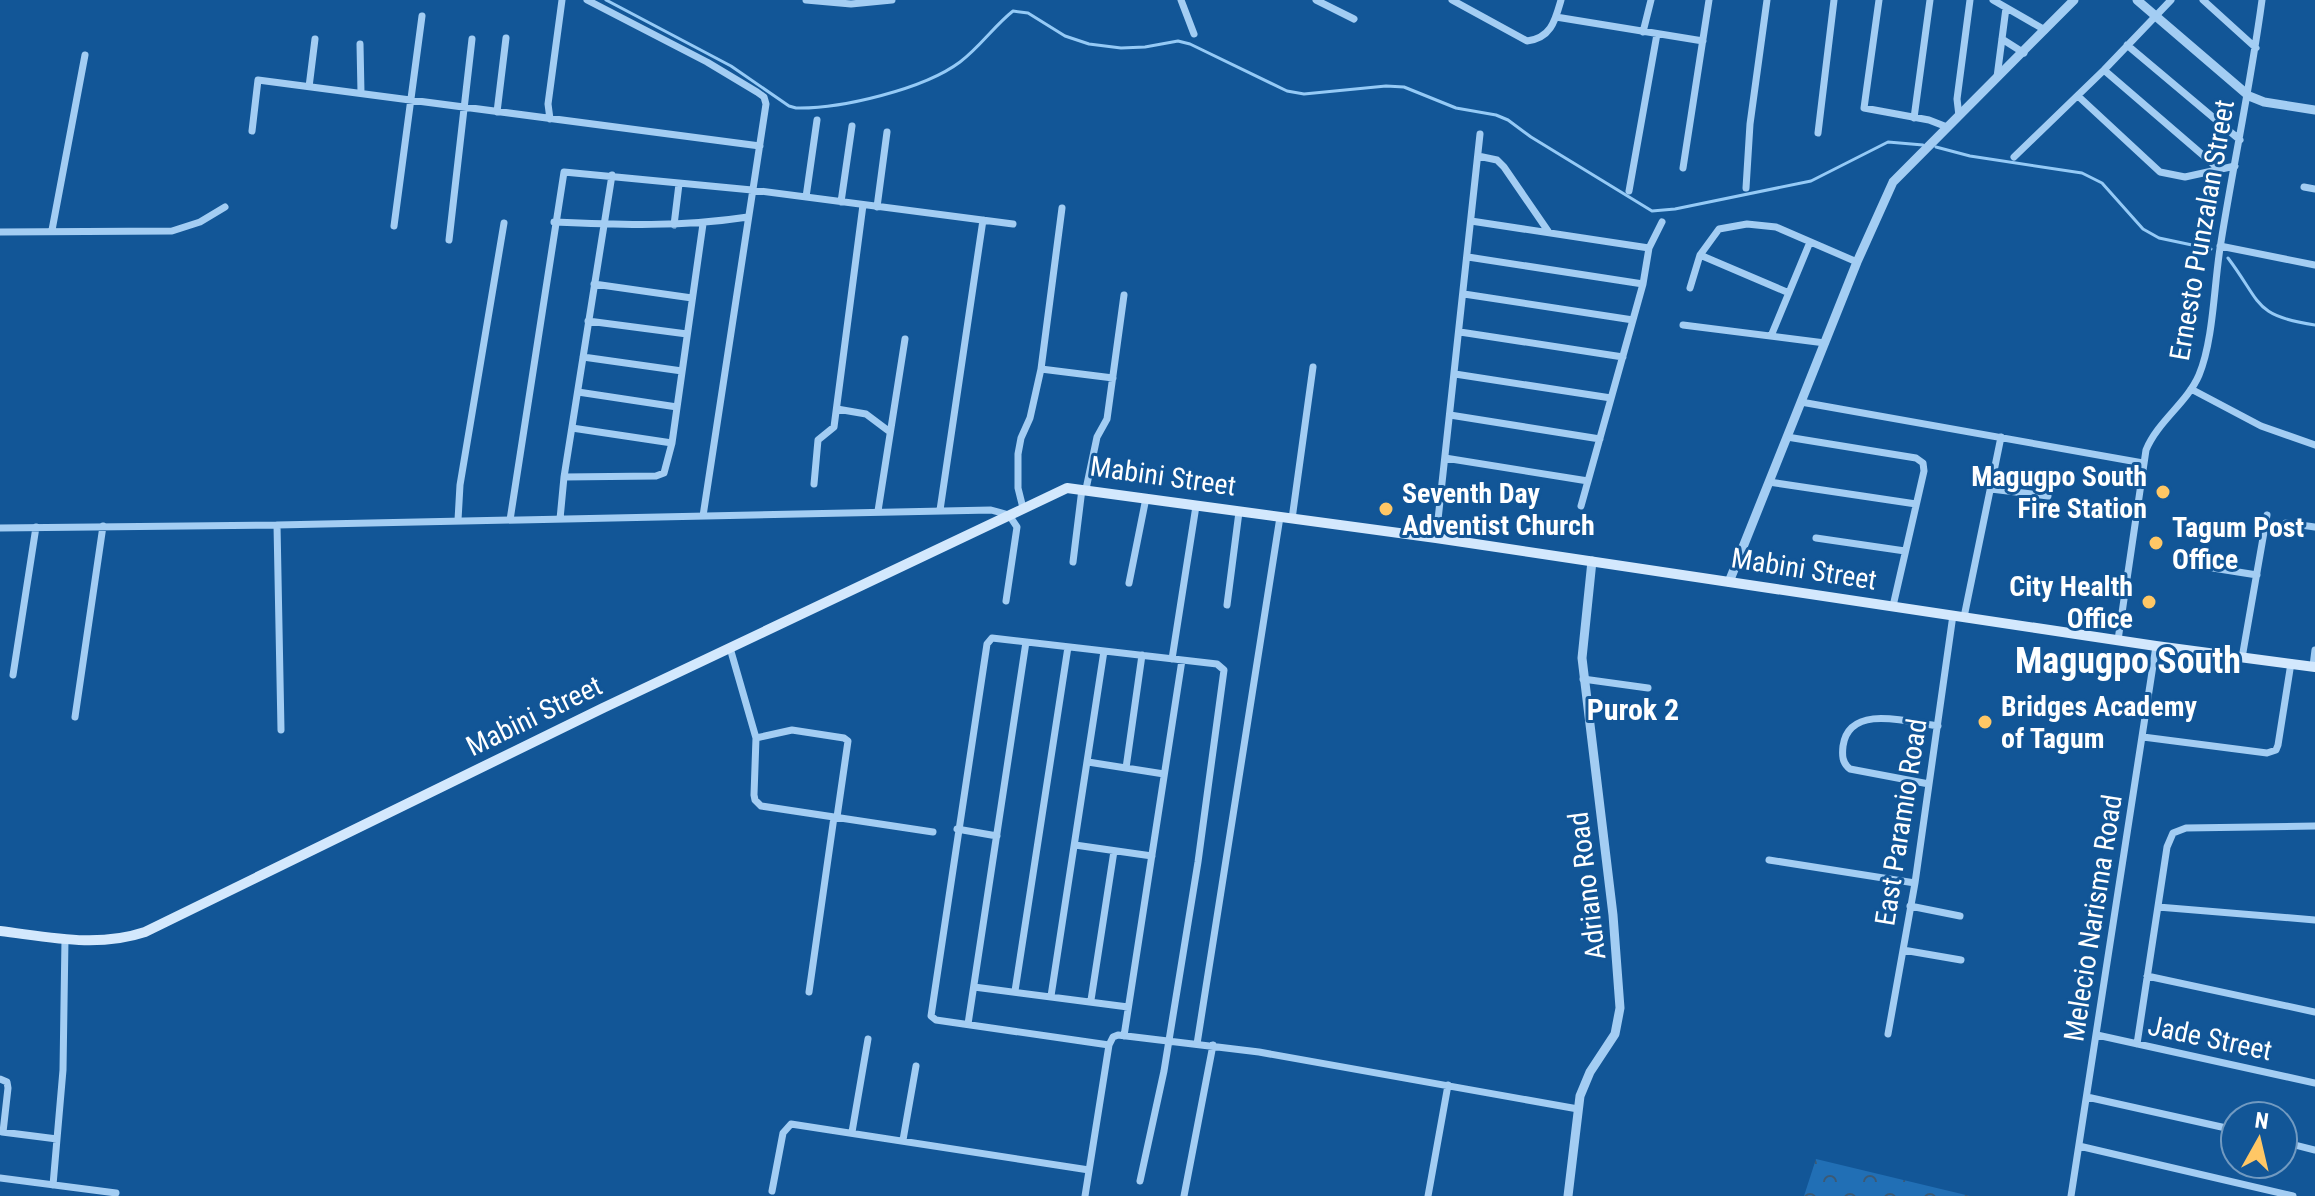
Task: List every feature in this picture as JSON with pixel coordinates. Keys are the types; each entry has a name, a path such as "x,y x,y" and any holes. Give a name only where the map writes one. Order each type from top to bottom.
{"main road":[{"name":"Mabini Street","path":"0,931 98,942 124,939 173,920 1061,489 1084,489 1436,538 2156,646 2314,666"}],"street":[{"path":"550,119 548,104 562,0"},
{"path":"587,0 707,62 764,97 766,104 703,516"},
{"path":"806,0 851,4 892,0"},
{"path":"1181,0 1194,34"},
{"path":"1316,0 1354,19"},
{"path":"1334,9 1339,0"},
{"path":"1452,0 1527,41 1545,35 1552,28 1561,0"},
{"path":"1643,32 1651,0"},
{"path":"1683,168 1709,0"},
{"path":"1746,188 1750,124 1767,0"},
{"path":"1818,133 1834,0"},
{"path":"1879,0 1864,108 1947,127"},
{"path":"1914,118 1930,0"},
{"path":"1959,116 1957,99 1970,0"},
{"path":"1993,0 2045,30"},
{"path":"2137,0 2249,96 2264,102 2315,110"},
{"path":"2014,157 2171,0"},
{"path":"2203,0 2256,48"},
{"path":"1729,582 1857,262 1893,182 2024,53 2069,1"},
{"name":"Ernesto Punzalan Street","path":"2118,640 2143,463 2151,438 2198,377 2206,349 2220,246 2249,96 2261,1"},
{"path":"1996,78 2006,8"},
{"path":"394,226 422,16"},
{"path":"1556,17 1703,41"},
{"path":"1629,191 1657,34"},
{"path":"497,112 506,38"},
{"path":"309,87 315,39"},
{"path":"449,240 472,39"},
{"path":"2002,39 2024,53"},
{"path":"360,44 361,93"},
{"path":"2127,45 2240,140"},
{"path":"52,230 85,55"},
{"path":"2104,70 2219,169"},
{"path":"252,131 258,80 760,146"},
{"path":"2078,96 2160,172 2185,177 2235,166"},
{"path":"806,197 817,120"},
{"path":"841,202 852,126"},
{"path":"877,207 887,132"},
{"path":"1436,538 1480,134"},
{"path":"1478,156 1497,160 1504,167 1548,231"},
{"path":"510,520 564,172 752,190 1013,224"},
{"path":"560,519 612,175"},
{"path":"674,225 679,184"},
{"path":"2304,187 2315,189"},
{"path":"814,484 818,440 834,427 863,205"},
{"path":"0,232 182,230 225,207"},
{"path":"1023,508 1018,488 1018,454 1041,369 1062,208"},
{"path":"554,222 674,225 748,217"},
{"path":"940,510 983,220"},
{"path":"1471,221 1649,248"},
{"path":"1581,506 1643,284 1649,248 1662,222"},
{"path":"458,520 460,485 504,223"},
{"path":"564,477 661,475 666,469 703,224"},
{"path":"1690,288 1700,255 1719,229 1747,224 1776,227 1857,262"},
{"path":"1771,336 1810,242"},
{"path":"2220,246 2315,265"},
{"path":"1700,255 1789,293"},
{"path":"1468,257 1643,284"},
{"path":"594,284 692,298"},
{"path":"1464,294 1633,320"},
{"path":"1073,562 1084,489 1097,437 1107,419 1124,295"},
{"path":"588,321 687,334"},
{"path":"1683,325 1825,343"},
{"path":"1460,332 1623,357"},
{"path":"878,511 905,339"},
{"path":"583,357 682,371"},
{"path":"1292,519 1313,367"},
{"path":"1041,369 1113,378"},
{"path":"1455,374 1611,398"},
{"path":"2191,389 2261,426 2315,445"},
{"path":"578,392 677,407"},
{"path":"1801,402 2143,463"},
{"path":"837,409 866,414 890,432"},
{"path":"1450,415 1600,439"},
{"path":"572,428 672,443"},
{"path":"1787,437 1916,458 1924,467 1893,606"},
{"name":"East Paramio Road","path":"1888,1034 1958,616 1991,489 2001,437"},
{"path":"1445,458 1588,481"},
{"path":"1769,482 1916,504"},
{"path":"1991,489 2048,496"},
{"path":"1129,583 1146,498"},
{"path":"1172,659 1196,506"},
{"path":"0,528 991,510 1009,515 1016,522 1006,601"},
{"path":"1227,605 1239,512"},
{"path":"2242,658 2267,515"},
{"path":"1197,1044 1280,517"},
{"path":"2286,523 2315,527"},
{"path":"277,525 281,730"},
{"path":"75,717 103,526"},
{"path":"13,675 36,527"},
{"path":"1816,538 1905,551"},
{"name":"Adriano Road","path":"1568,1196 1584,1083 1615,1034 1620,1008 1613,915 1583,679 1583,632 1592,561"},
{"path":"2175,562 2257,575"},
{"path":"1109,1045 936,1020 931,1016 957,829 988,642 996,638 1221,665 1225,673 1169,1041 1140,1181"},
{"path":"968,1024 1026,642"},
{"name":"Melecio Narisma Road","path":"2071,1196 2156,646"},
{"path":"1015,991 1068,647"},
{"path":"730,648 756,738 754,795 757,803 933,832"},
{"path":"2314,666 2315,650"},
{"path":"1051,996 1104,651"},
{"path":"1126,768 1142,655"},
{"path":"1124,1036 1182,660"},
{"path":"2143,737 2272,752 2278,745 2291,663"},
{"path":"1583,679 1648,688"},
{"path":"1929,784 1850,769 1844,765 1842,757 1844,740 1850,728 1866,719 1938,726"},
{"path":"756,738 792,730 848,741 809,992"},
{"path":"1088,762 1164,774"},
{"path":"2137,1044 2167,847 2173,833 2186,828 2315,826"},
{"path":"957,829 997,836"},
{"path":"1075,845 1152,856"},
{"path":"1091,1000 1114,851"},
{"path":"1769,860 1915,883"},
{"path":"1910,906 1960,916"},
{"path":"2158,907 2315,920"},
{"path":"53,1185 63,1070 65,939"},
{"path":"1903,950 1961,960"},
{"path":"2147,976 2315,1012"},
{"path":"974,987 1128,1007"},
{"name":"Jade Street","path":"2097,1035 2315,1083"},
{"path":"1085,1196 1109,1045 1113,1037 1213,1045 1578,1109"},
{"path":"852,1132 868,1039"},
{"path":"1184,1196 1213,1045"},
{"path":"903,1140 916,1066"},
{"path":"0,1079 8,1084 2,1132 57,1139"},
{"path":"1428,1196 1448,1085"},
{"path":"2087,1097 2219,1126"},
{"path":"772,1191 783,1133 787,1125 797,1124 1089,1170"},
{"path":"2079,1146 2293,1196"},
{"path":"0,1178 116,1193"}],"green space":[{"path":"1816,1159 1970,1196 1804,1196"}],"waterway":[{"path":"606,0 731,66 796,108 858,101 926,81 960,62 1013,11 1028,13 1065,36 1089,44 1121,48 1178,41 1287,91 1304,94 1404,87 1456,108 1496,115 1652,211 1811,181 1888,142 1923,145"},
{"path":"1936,147 1970,156 2082,173 2102,183 2143,229 2159,238 2211,249"},
{"path":"2228,258 2254,297 2269,312 2315,325"}],"place":[{"name":"Magugpo South Fire Station","path":"2163,492"},
{"name":"Seventh Day Adventist Church","path":"1386,509"},
{"name":"Tagum Post Office","path":"2156,543"},
{"name":"City Health Office","path":"2149,602"},
{"name":"Bridges Academy of Tagum","path":"1985,722"}],"district":[{"name":"Magugpo South","path":"2128,661"},
{"name":"Purok 2","path":"1633,709"}]}
